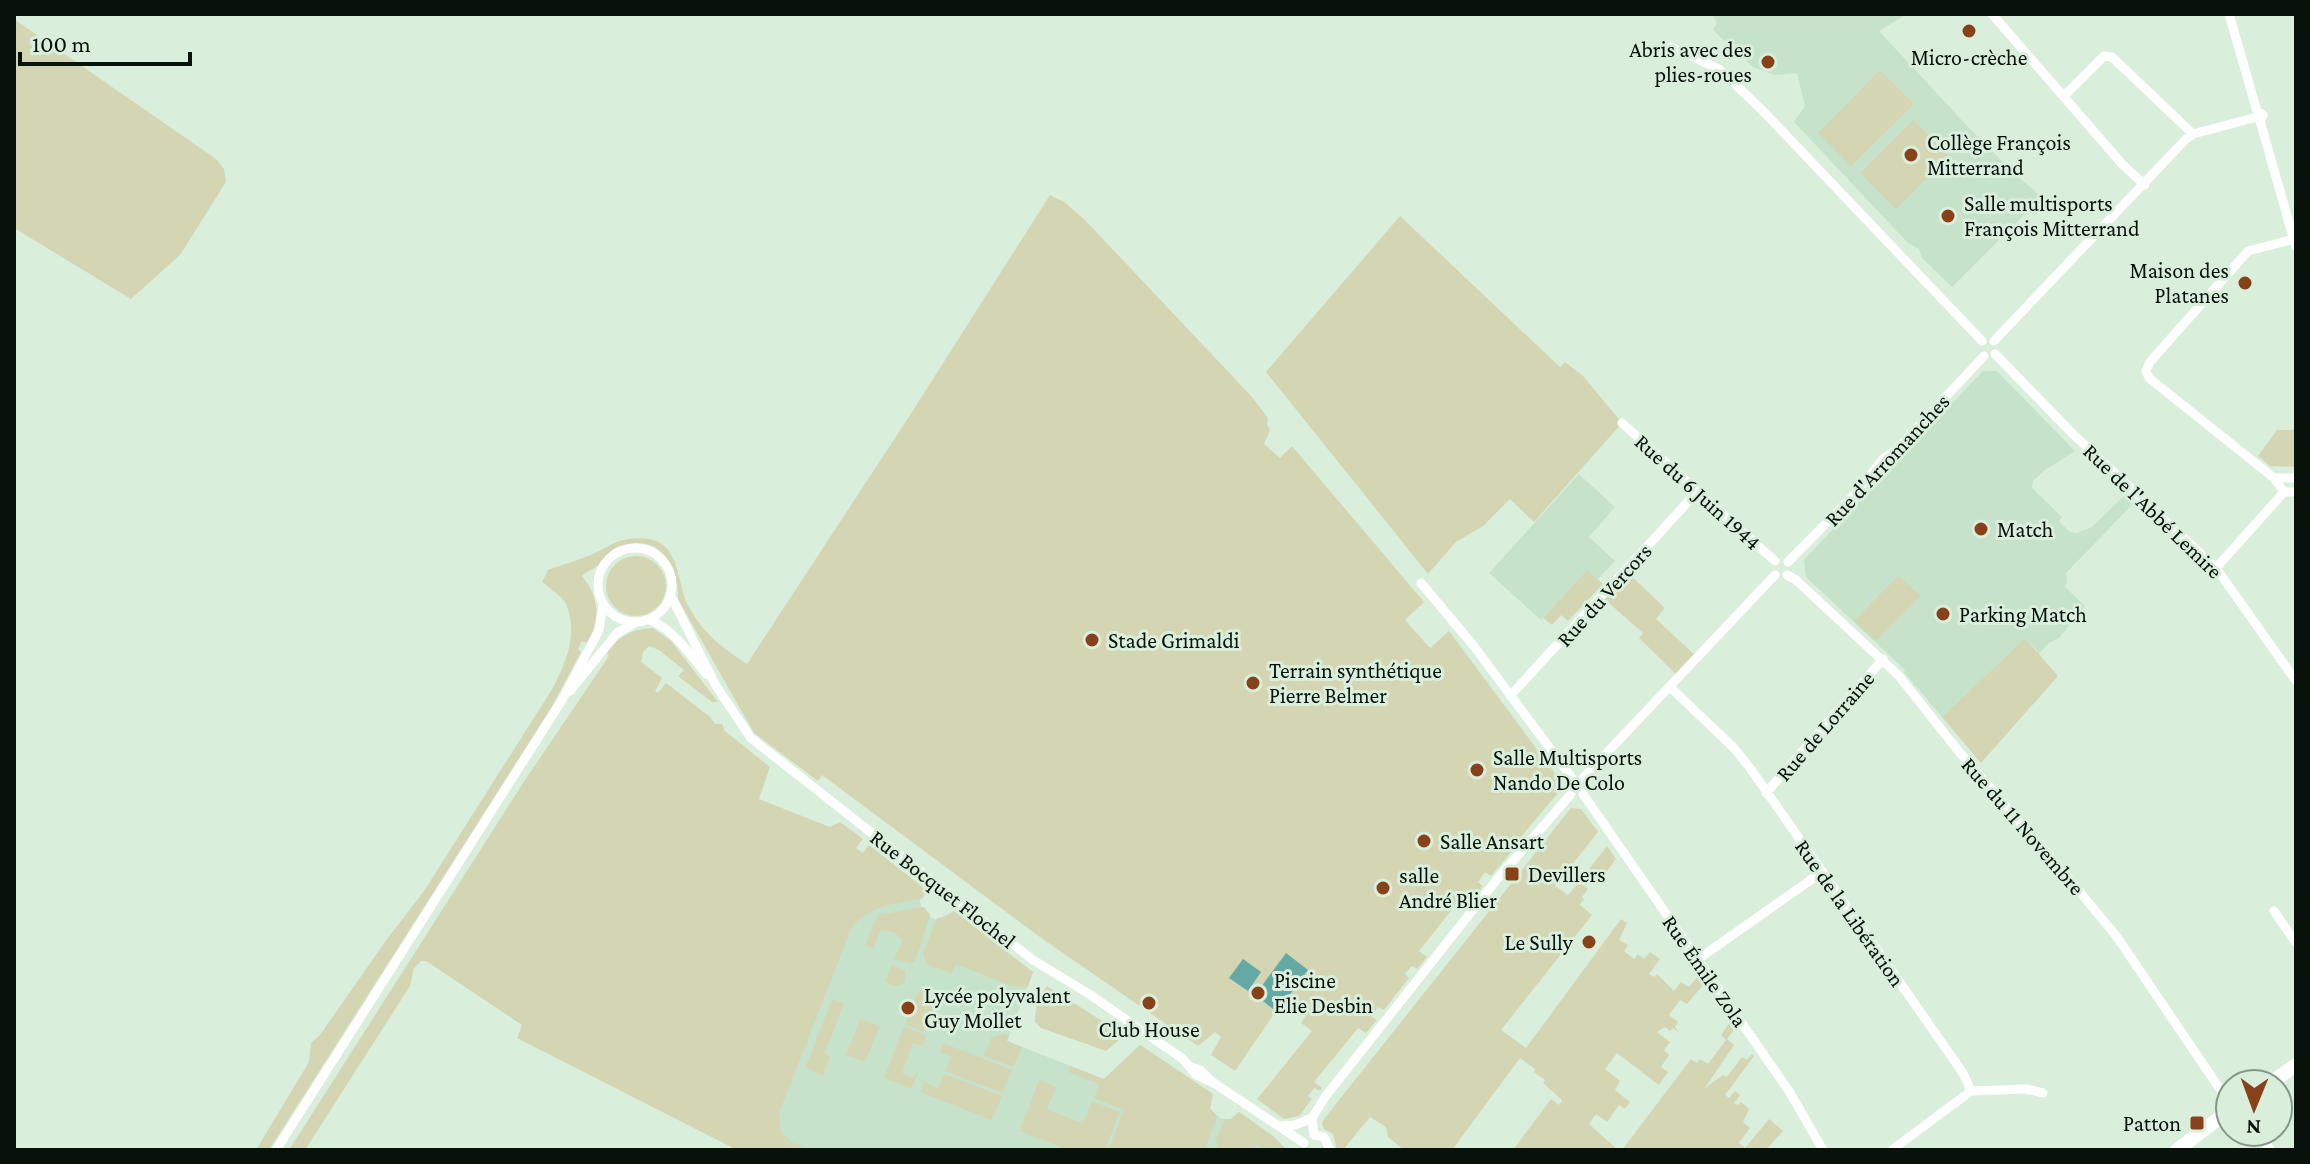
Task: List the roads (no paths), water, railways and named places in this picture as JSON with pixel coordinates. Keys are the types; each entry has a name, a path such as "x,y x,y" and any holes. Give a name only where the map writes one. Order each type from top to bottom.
{"street":[{"path":"1992,14 2123,165 2145,185"},
{"path":"2229,14 2295,243 2248,251 2167,342 2146,371 2149,378 2274,478 2284,492"},
{"path":"1671,47 1719,69 1982,341"},
{"path":"2064,96 2104,56 2112,57 2193,134"},
{"path":"1994,341 2193,134 2257,117"},
{"path":"1989,339 1997,346 1990,355 1979,349 1982,341 1989,339"},
{"name":"Rue d'Arromanches","path":"1788,562 1862,486 1883,459 1896,450 1990,355"},
{"name":"Rue de l'Abbé Lemire","path":"1990,355 2216,568 2296,681"},
{"name":"Rue du 6 Juin 1944","path":"1622,423 1696,493 1775,561"},
{"path":"2274,478 2296,478"},
{"path":"2216,568 2284,492 2296,492"},
{"name":"Rue du Vercors","path":"1510,696 1696,493"},
{"path":"276,1150 562,700 599,630 603,605 598,588 601,569 617,553 627,549 649,550 666,564 673,585 671,596 659,614 617,633 562,700"},
{"path":"1784,559 1788,562 1790,571 1787,575 1775,575 1772,566 1775,561 1784,559"},
{"path":"1572,778 1583,778 1775,575"},
{"name":"Rue du 11 Novembre","path":"1787,575 1883,659 2117,937 2214,1083"},
{"path":"1421,583 1572,778"},
{"name":"Rue Bocquet Flochel","path":"671,596 716,686 744,730 780,762 1033,960 1089,994 1191,1067 1200,1070 1303,1146"},
{"path":"603,605 617,618 635,623"},
{"name":"Rue Bocquet Flochel","path":"650,620 663,626 679,641 716,686"},
{"name":"Rue de Lorraine","path":"1766,793 1883,659"},
{"name":"Rue de la Libération","path":"1671,688 1734,748 1963,1073 1971,1091"},
{"path":"1571,794 1567,784 1572,778"},
{"path":"1278,1126 1295,1125 1312,1118 1328,1092 1498,878 1571,794 1583,794 1587,786 1583,778"},
{"name":"Rue Émile Zola","path":"1583,794 1789,1091 1823,1150"},
{"path":"1697,960 1822,872"},
{"path":"2274,911 2296,943"},
{"path":"1892,1150 1971,1091 2026,1089 2043,1093"},
{"path":"1312,1118 1314,1135"},
{"path":"2177,1150 2214,1120"},
{"path":"1303,1146 1314,1135"},
{"path":"1314,1135 1324,1137 1330,1150"}],"water":[{"path":"1286,953 1308,970 1277,1012 1255,995"},
{"path":"1243,959 1261,972 1248,991 1229,978"}],"place":[{"name":"Micro-crèche","path":"1969,31"},
{"name":"Abris avec des plies-roues","path":"1768,62"},
{"name":"Collège François Mitterrand","path":"1911,155"},
{"name":"Salle multisports François Mitterrand","path":"1948,216"},
{"name":"Maison des Platanes","path":"2245,283"},
{"name":"Match","path":"1981,529"},
{"name":"Parking Match","path":"1943,614"},
{"name":"Stade Grimaldi","path":"1092,640"},
{"name":"Terrain synthétique Pierre Belmer","path":"1253,683"},
{"name":"Salle Multisports Nando De Colo","path":"1477,770"},
{"name":"Salle Ansart","path":"1424,841"},
{"name":"Devillers","path":"1512,874"},
{"name":"salle André Blier","path":"1383,888"},
{"name":"Le Sully","path":"1589,942"},
{"name":"Piscine Elie Desbin","path":"1258,993"},
{"name":"Club House","path":"1149,1003"},
{"name":"Lycée polyvalent Guy Mollet","path":"908,1008"},
{"name":"Patton","path":"2197,1123"}]}
